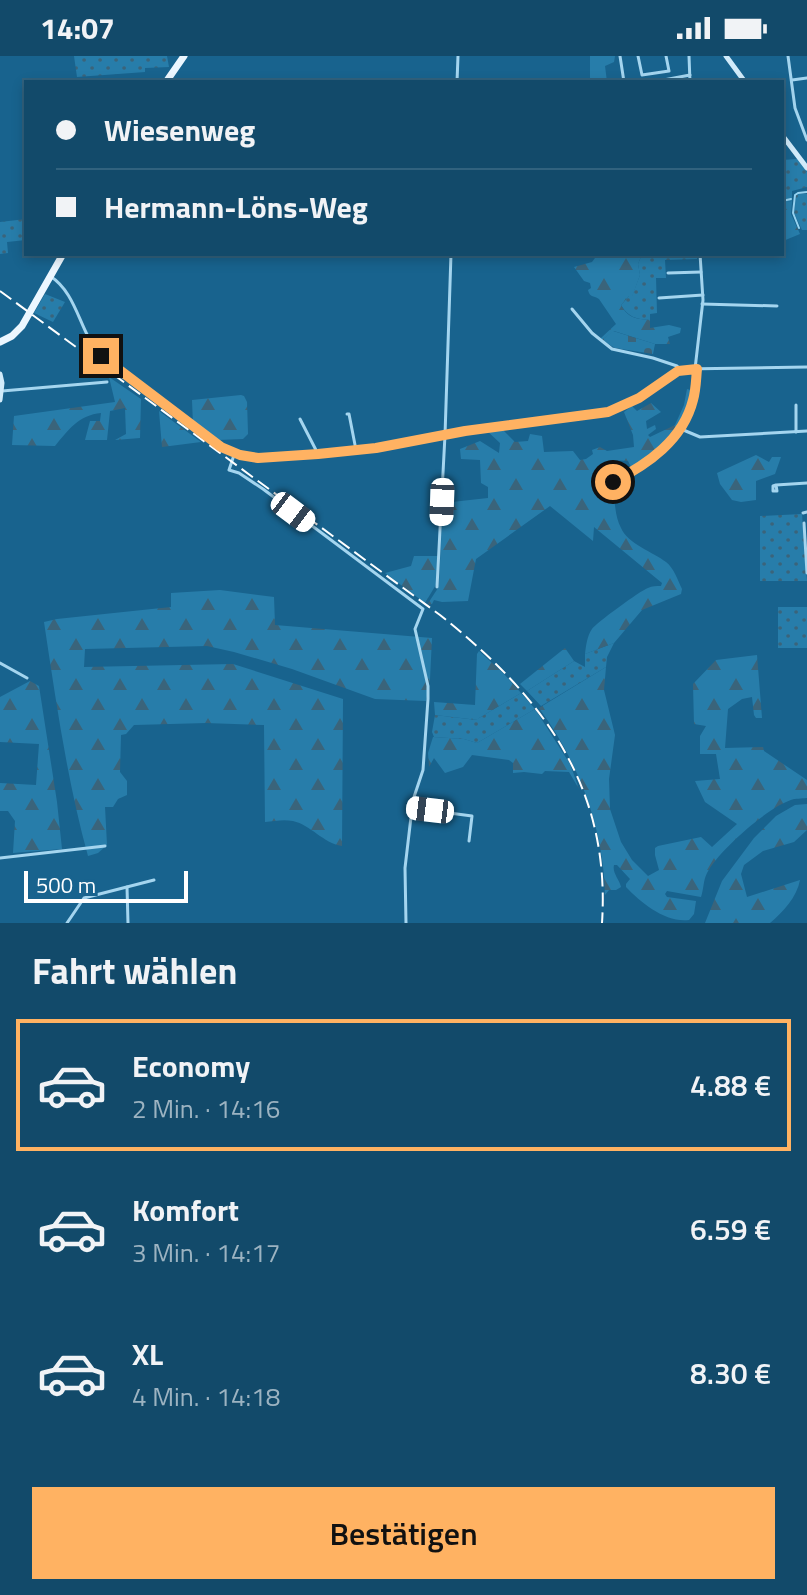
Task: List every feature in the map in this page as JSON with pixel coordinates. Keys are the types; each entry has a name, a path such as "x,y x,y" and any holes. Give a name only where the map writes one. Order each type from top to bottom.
{"main road":[{"path":"167,80 184,56"},
{"path":"726,56 744,80"},
{"path":"784,137 806,164"},
{"path":"0,342 22,326 62,256"},
{"path":"0,374 0,400"}],"street":[{"path":"457,80 458,56"},
{"path":"620,56 624,80"},
{"path":"638,56 642,75 669,71 666,56"},
{"path":"689,56 690,80"},
{"path":"788,56 795,108 807,140"},
{"path":"664,80 690,75"},
{"path":"792,80 807,78"},
{"path":"437,587 451,256"},
{"path":"613,482 661,452 681,429 694,398 703,295 700,256"},
{"path":"668,273 701,272"},
{"path":"50,276 67,293 87,338 101,356 210,440 234,453 258,458 356,450 608,412 639,398 681,370 807,367"},
{"path":"659,298 703,295"},
{"path":"702,304 777,306"},
{"path":"572,309 592,333 612,349 653,358 681,370"},
{"path":"2,391 107,382"},
{"path":"796,405 796,432"},
{"path":"347,414 356,450"},
{"path":"300,419 318,454"},
{"path":"681,429 700,437 807,431"},
{"path":"234,453 229,470 263,489 423,609 415,629 428,699 423,770 413,800 404,884 406,923"},
{"path":"776,485 807,483"},
{"path":"804,523 807,573"},
{"path":"0,663 27,678"},
{"path":"412,808 472,816 469,841"},
{"path":"0,858 105,846"},
{"path":"67,923 84,898 154,880"},
{"path":"127,887 128,923"}],"green space":[{"path":"74,56 167,56 169,67 77,77"},
{"path":"590,56 615,56 614,62 605,66 607,80 590,80"},
{"path":"797,159 807,172 807,187 792,191 792,202 784,202 784,160"},
{"path":"807,194 807,230 802,230 794,213 796,195"},
{"path":"784,202 792,202 791,214 800,234 784,241"},
{"path":"24,219 24,240 7,242 8,253 0,254 0,222"},
{"path":"596,256 641,256 638,264 640,275 632,297 629,296 621,305 633,317 650,320 650,328 669,325 681,328 680,333 668,337 670,344 655,344 614,331 602,340 616,324 599,299 590,294 590,283 584,281 574,267 592,262"},
{"path":"641,256 697,256 697,259 665,260 666,278 656,278 657,313 650,314 650,320 633,317 621,305 632,296 640,275 638,264"},
{"path":"45,294 65,302 53,322 34,313"},
{"path":"613,331 655,344 653,354 615,348 602,340"},
{"path":"109,377 141,399 140,438 115,440 126,434 125,408 110,411 107,440 85,440 90,421 100,421 101,413 80,420 55,446 12,445 14,416 115,402"},
{"path":"687,389 694,391 690,404 679,427 664,446 632,470 628,461 610,460 605,468 612,482 616,513 624,534 669,565 682,589 681,594 642,610 614,643 585,654 589,635 595,626 637,595 662,583 594,527 593,541 550,506 476,559 468,601 434,600 427,605 439,582 443,503 488,498 488,487 481,483 480,460 461,459 460,449 480,441 499,453 500,443 485,429 500,427 515,442 528,441 530,434 542,436 544,452 573,451 580,460 586,459 593,454 592,450 600,447 607,451 634,447 624,412 632,406 637,411 651,403 661,412 646,421 647,429 655,425 656,429 648,435 650,437 675,425"},
{"path":"241,395 247,402 248,434 243,439 217,440 193,424 192,400"},
{"path":"159,411 201,442 162,447"},
{"path":"756,455 769,462 772,457 781,457 775,474 756,481 756,500 732,500 720,484 717,473"},
{"path":"802,514 807,581 760,581 760,516"},
{"path":"414,556 438,556 437,583 425,603 385,573 411,566"},
{"path":"220,590 274,597 275,625 432,638 426,701 375,699 292,669 207,646 85,649 84,667 233,664 343,699 342,846 293,821 265,822 264,725 134,725 121,735 120,772 127,781 127,795 118,799 113,807 105,807 107,845 98,853 88,856 68,769 44,622 171,607 171,593"},
{"path":"778,607 807,607 807,648 778,648"},
{"path":"614,643 606,667 541,706 527,691 574,661 585,667 585,654"},
{"path":"565,648 574,661 527,691 520,684"},
{"path":"479,651 521,693 478,720 435,715 434,702 475,705"},
{"path":"757,655 762,718 754,715 752,697 742,699 728,709 725,748 763,747 764,751 807,780 807,798 794,799 772,810 733,842 707,873 701,897 667,891 667,897 696,901 694,914 689,920 663,915 646,905 626,887 630,879 617,865 614,865 614,871 621,887 609,890 605,895 600,845 586,796 566,750 539,708 606,667 604,690 615,735 609,779 610,809 621,842 632,860 648,876 659,870 655,855 658,846 701,837 712,847 737,824 705,802 695,781 720,779 716,754 700,754 700,736 706,726 694,724 693,684 716,660"},
{"path":"30,681 39,686 62,849 13,853 15,821 8,811 0,811 0,783 36,785 39,744 0,742 0,697"},
{"path":"521,693 535,709 477,743 434,737 435,715 477,720"},
{"path":"535,709 570,764 579,789 569,772 513,773 513,763 509,760 472,755 463,767 445,773 434,758 429,767 428,753 433,737 477,743"},
{"path":"807,804 807,830 794,842 763,851 744,865 741,874 747,897 800,880 793,898 784,909 770,923 705,923 722,881 754,838 776,816 795,805"}],"waterway":[{"path":"799,228 793,213 795,195 807,192"},
{"path":"784,201 791,199"}],"railway":[{"path":"0,291 440,615 510,678 563,748 582,787 595,828 602,874 602,923"}],"route":[{"path":"101,356 221,447 258,458 366,449 465,431 608,412 639,398 678,371 697,369 694,398 681,429 661,452 613,482"}]}
